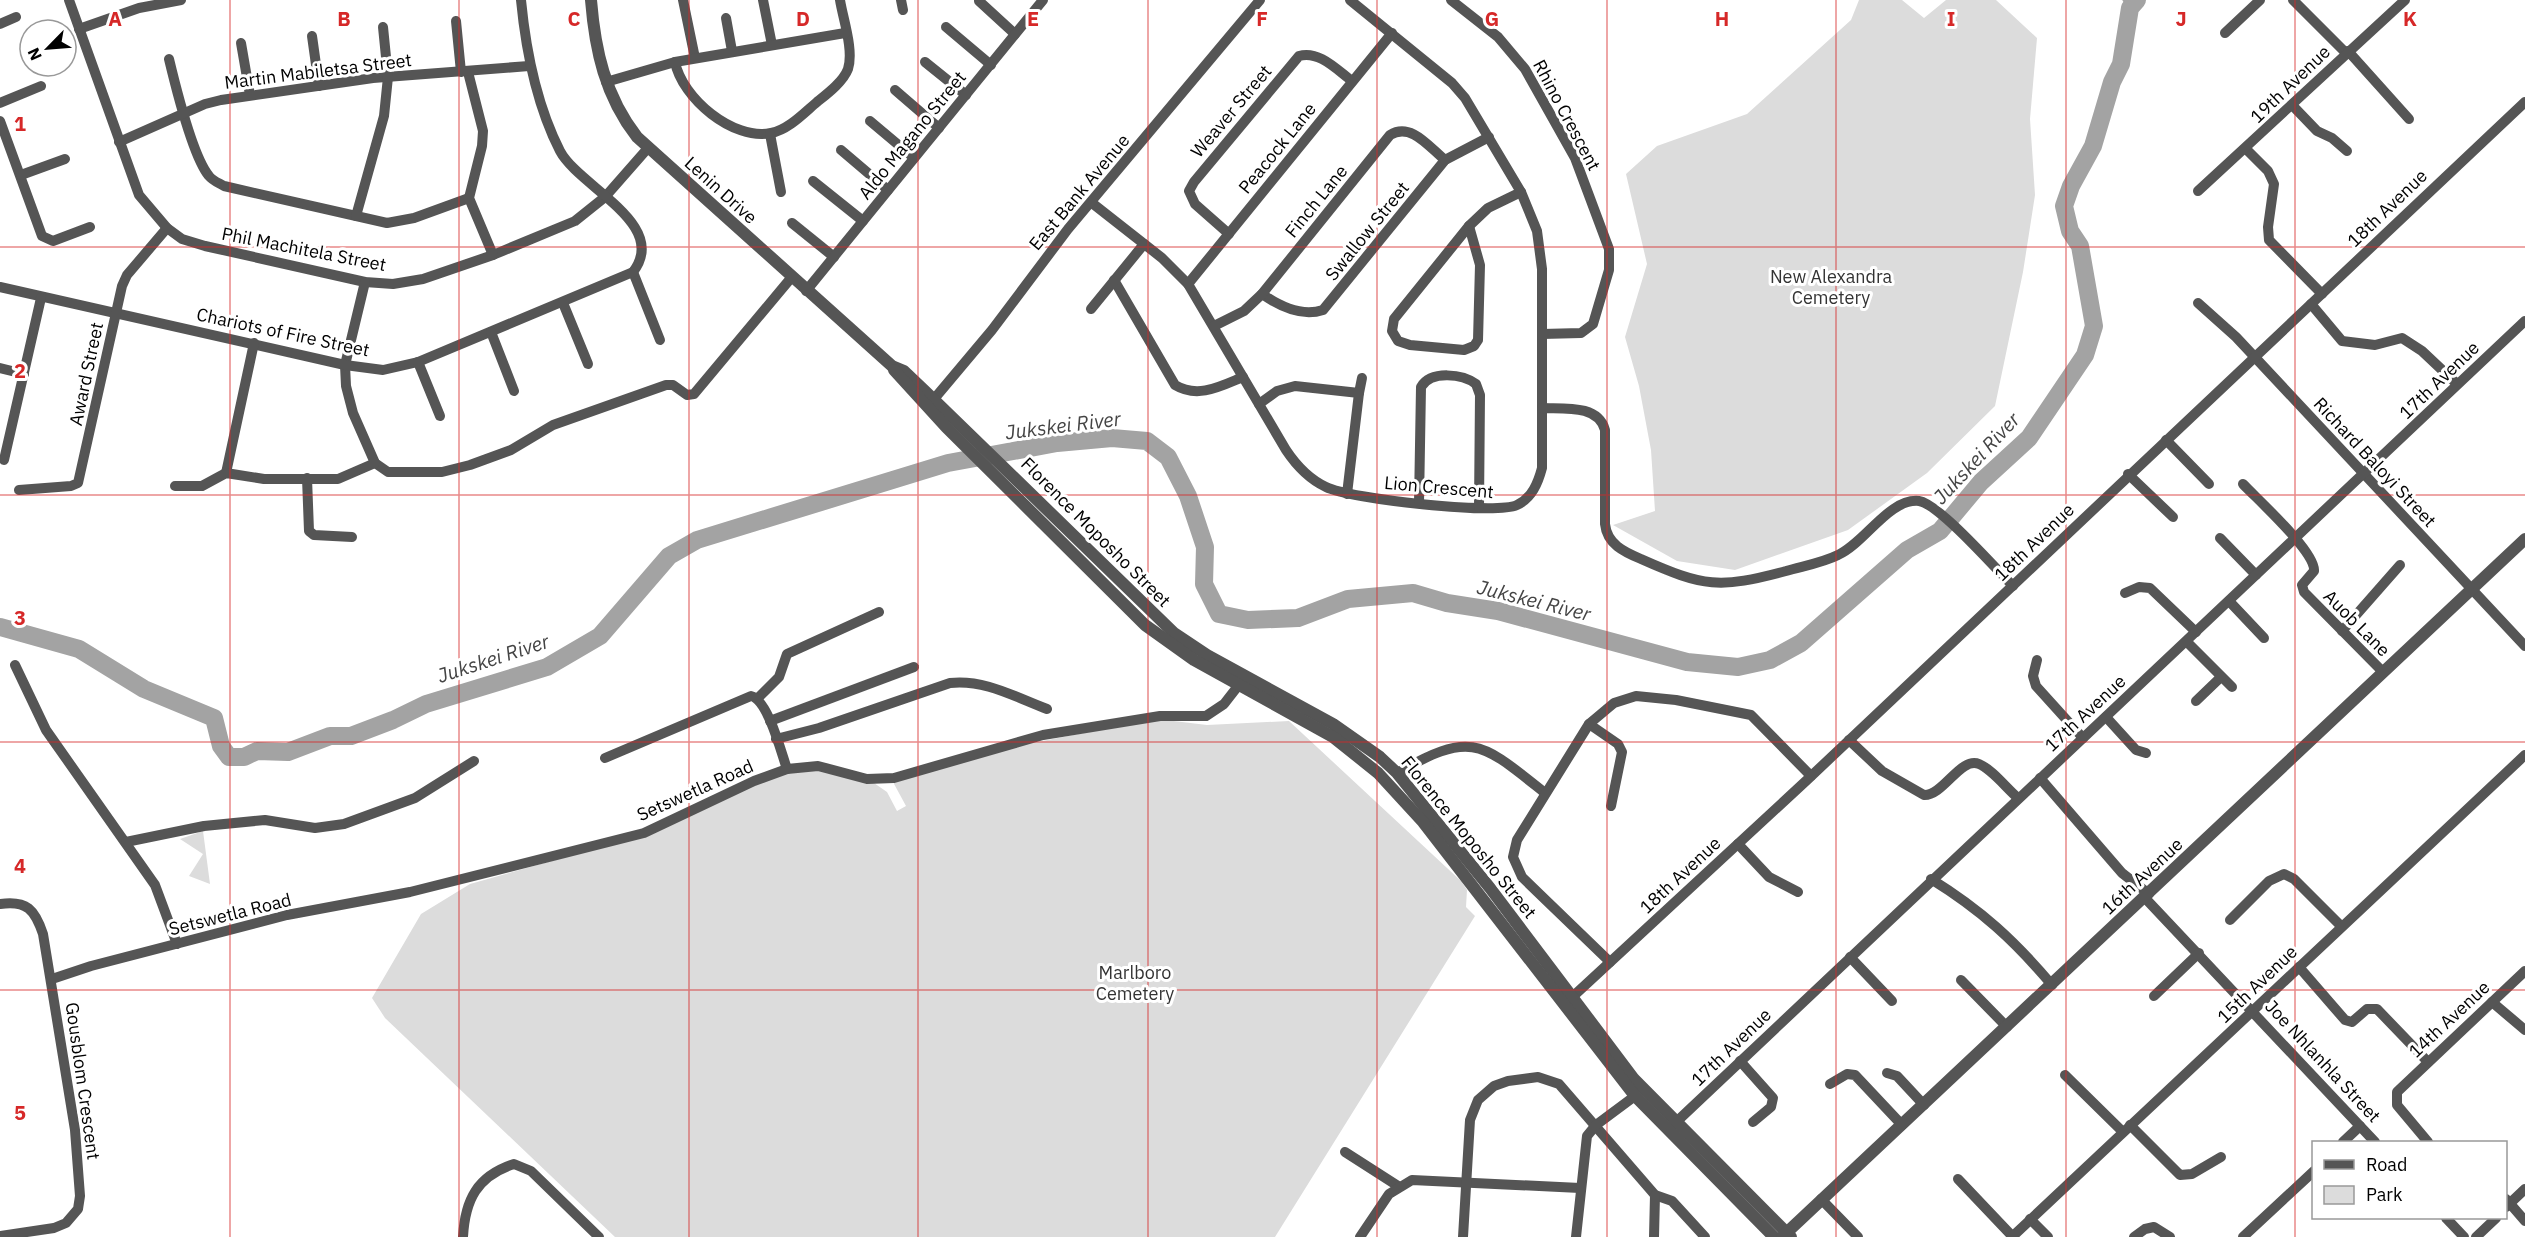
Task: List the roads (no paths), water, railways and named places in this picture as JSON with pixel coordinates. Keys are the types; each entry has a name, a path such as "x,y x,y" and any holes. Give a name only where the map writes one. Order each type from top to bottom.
{"street":[{"name":"Phil Machitela Street","path":"69,0 139,195 167,228 182,239 205,246 366,282 393,284 413,282 493,255 575,221 605,197 648,148"},
{"path":"79,29 152,2 181,0"},
{"path":"521,0 529,66 559,149 567,161 624,213 639,235 642,254 633,272 660,340"},
{"name":"Lenin Drive","path":"591,0 594,39 606,82 628,126 648,148 790,278 892,366 904,371 931,404"},
{"path":"683,0 695,58"},
{"path":"763,0 772,45"},
{"path":"675,62 687,90 711,113 750,133 770,134 796,119 844,76 849,64 840,0"},
{"name":"Aldo Magano Street","path":"806,291 1016,34 1041,0"},
{"name":"East Bank Avenue","path":"931,404 1092,203 1260,0"},
{"name":"Lion Crescent","path":"1092,203 1144,244 1188,284 1300,468 1318,483 1347,494 1419,503 1511,507 1522,502 1535,488 1542,468 1542,334 1540,249 1537,231 1521,192 1458,90 1350,0"},
{"name":"Rhino Crescent","path":"1451,0 1498,37 1524,69 1575,158 1609,249 1609,270 1593,324 1581,333 1542,334"},
{"path":"2225,33 2260,0"},
{"path":"2293,0 2347,52 2409,119"},
{"name":"19th Avenue","path":"2198,191 2405,0"},
{"path":"979,1 1016,34"},
{"path":"0,24 16,17"},
{"path":"726,18 732,51"},
{"path":"456,21 465,72 483,131 482,146 469,198 493,255"},
{"path":"356,216 384,116 388,76 383,27"},
{"path":"946,27 990,65"},
{"path":"606,82 675,62 845,33"},
{"name":"Peacock Lane","path":"1188,284 1392,33"},
{"path":"312,36 319,86"},
{"path":"241,44 250,95"},
{"name":"Weaver Street","path":"1229,234 1193,201 1189,191 1194,182 1299,56 1311,54 1318,56 1352,81"},
{"path":"169,59 183,113 204,168 214,181 224,186 396,223 469,198"},
{"path":"926,62 966,95"},
{"name":"Martin Mabiletsa Street","path":"119,142 205,104 250,95 388,76 529,66"},
{"path":"0,103 41,86"},
{"path":"895,90 939,128"},
{"name":"18th Avenue","path":"1568,1001 1811,776 2128,474 2255,358 2525,102"},
{"path":"2292,105 2316,131 2332,138 2347,152"},
{"path":"0,121 39,228 46,240 59,239 90,227"},
{"path":"870,121 914,158"},
{"name":"Finch Lane","path":"1214,326 1244,310 1262,294 1390,135 1398,131 1408,131 1445,160"},
{"path":"770,134 781,192"},
{"name":"Swallow Street","path":"1262,294 1283,308 1309,312 1323,310 1445,160 1489,137"},
{"path":"2246,149 2268,171 2274,184 2268,227 2269,240 2322,294"},
{"path":"841,150 888,190"},
{"path":"21,175 65,159"},
{"path":"813,181 863,221"},
{"path":"1468,226 1480,264 1478,340 1474,346 1464,350 1410,345 1398,341 1392,331 1394,319 1468,226 1488,208 1521,192"},
{"path":"792,223 834,257"},
{"name":"Award Street","path":"19,490 71,486 79,480 116,312 127,274 167,228"},
{"path":"1091,309 1144,244"},
{"name":"Chariots of Fire Street","path":"0,287 345,365 383,370 418,362 633,272"},
{"path":"366,282 345,365 348,400 375,463 381,469 397,473 454,470 511,450 554,425 666,385 673,385 687,395 694,394 790,278"},
{"path":"1114,280 1175,385 1189,391 1207,391 1243,377"},
{"path":"4,459 41,298"},
{"path":"562,303 588,364"},
{"name":"Richard Baloyi Street","path":"2198,303 2255,358 2525,646"},
{"path":"2311,304 2342,341 2375,345 2402,338 2422,351 2457,384"},
{"name":"17th Avenue","path":"1672,1126 1931,879 2187,642 2525,321"},
{"path":"491,332 514,391"},
{"path":"226,473 254,343"},
{"path":"418,362 440,416"},
{"path":"0,368 24,374"},
{"path":"1419,503 1421,387 1425,381 1434,376 1464,378 1476,384 1480,396 1479,507"},
{"path":"1347,494 1362,378"},
{"path":"1259,404 1277,391 1295,386 1359,393"},
{"name":"Florence Moposho Street","path":"931,404 1053,515 1128,591 1174,633 1207,655 1333,724 1380,757 1397,773 1462,852 1635,1096 1672,1126 1786,1236"},
{"path":"1542,408 1589,412 1603,423 1605,524 1611,541 1638,558 1702,582 1721,584 1744,582 1835,557 1861,540 1895,507 1909,501 1927,503 1941,513 2013,586"},
{"name":"Florence Moposho Street","path":"950,422 1036,517 1119,600 1164,640 1238,686 1333,737 1378,772 1423,822 1672,1126 1774,1237"},
{"path":"2166,440 2209,484"},
{"path":"175,486 202,486 226,473 264,479 338,479 375,463"},
{"path":"2128,474 2173,517"},
{"path":"307,478 309,531 314,535 352,537"},
{"path":"2243,484 2295,538"},
{"path":"2220,538 2256,575"},
{"name":"Auob Lane","path":"2295,538 2314,566 2302,589 2383,672"},
{"name":"16th Avenue","path":"1786,1236 1821,1199 2524,542"},
{"path":"2342,631 2400,565"},
{"path":"2125,593 2139,587 2150,588 2196,632"},
{"path":"1119,600 1128,591"},
{"path":"2229,601 2264,638"},
{"path":"758,698 779,677 787,654 879,612"},
{"path":"2187,642 2232,687"},
{"path":"2037,660 2033,676 2036,686 2083,738"},
{"path":"15,665 46,730 155,885 177,944"},
{"path":"770,722 914,667"},
{"path":"2196,701 2221,677"},
{"path":"776,739 819,728 950,683 965,681 979,683 1047,710"},
{"name":"Setswetla Road","path":"52,979 287,915 376,899 495,872 644,833 754,781 787,769 813,765 867,779 894,778 1042,735 1160,716 1206,717 1224,704 1238,686"},
{"path":"605,758 751,696 758,698 770,722 787,769"},
{"path":"1610,962 1522,877 1513,857 1517,840 1588,724 1614,703 1636,696 1745,713 1757,719 1811,776"},
{"path":"2106,717 2136,750 2146,753"},
{"path":"1588,724 1618,744 1623,752 1611,806"},
{"path":"1849,740 1882,771 1924,795 1934,793 1964,767 1976,763 2018,798"},
{"path":"1397,773 1432,753 1454,747 1472,746 1507,762 1545,793"},
{"name":"15th Avenue","path":"2012,1237 2525,755"},
{"path":"126,842 204,826 265,820 315,828 344,824 416,798 474,761"},
{"name":"Joe Nhlanhla Street","path":"2040,778 2122,873 2147,896 2374,1141"},
{"path":"1738,844 1769,878 1798,892"},
{"path":"2230,920 2270,881 2284,874 2294,879 2341,926"},
{"path":"1931,879 1972,905 1997,925 2052,985"},
{"name":"Gousblom Crescent","path":"0,904 18,901 27,906 38,919 52,979 75,1130 80,1196 78,1209 66,1223 54,1228 0,1236"},
{"path":"2154,996 2199,953"},
{"path":"1850,957 1892,1000"},
{"path":"2298,967 2344,1020 2352,1022 2367,1009 2377,1009 2428,1062"},
{"name":"14th Avenue","path":"2426,1141 2397,1105 2397,1092 2525,971"},
{"path":"1961,980 2007,1027"},
{"path":"2492,1002 2525,1030"},
{"path":"1740,1061 1773,1098 1771,1107 1753,1122"},
{"path":"1887,1073 1897,1076 1924,1105"},
{"path":"1830,1084 1847,1074 1855,1075 1902,1125"},
{"path":"2065,1074 2180,1175 2192,1174 2220,1157"},
{"path":"1463,1237 1472,1112 1478,1100 1494,1086 1538,1077 1548,1078 1559,1084 1655,1195 1672,1201 1704,1237"},
{"path":"1576,1237 1585,1142 1596,1125 1635,1096"},
{"path":"2345,1141 2360,1126"},
{"path":"1345,1152 1398,1186"},
{"path":"463,1237 465,1210 473,1194 497,1172 514,1164 531,1171 599,1237"},
{"path":"2243,1237 2312,1172"},
{"path":"1958,1179 2012,1237"},
{"path":"1360,1237 1389,1194 1398,1186 1412,1180 1580,1188"},
{"path":"2525,1189 2507,1204 2525,1221"},
{"path":"1654,1237 1655,1195"},
{"path":"1821,1199 1858,1237"},
{"path":"2030,1219 2048,1237"},
{"path":"2447,1219 2464,1237"},
{"path":"2476,1237 2495,1219"},
{"path":"2134,1237 2145,1229 2154,1227 2170,1237"}],"waterway":[{"path":"2124,0 2130,8"},
{"name":"Jukskei River","path":"0,627 79,649 144,689 214,718 221,746 229,757 244,757 257,751 288,752 330,736 351,736 426,704 547,667 600,636 669,556 697,540 948,463 1057,443 1112,438 1147,441 1168,457 1188,496 1205,547 1204,584 1219,614 1248,620 1298,618 1348,599 1413,593 1447,603 1498,611 1687,662 1738,667 1770,660 1801,643 1907,550 1940,531 1981,482 2029,438 2085,355 2094,326 2080,246 2070,231 2064,206 2071,186 2093,146 2112,82 2121,64 2130,8 2137,0"}],"park label":[{"name":"New Alexandra Cemetery","path":"1831,286"},
{"name":"Marlboro Cemetery","path":"1135,982"}]}
